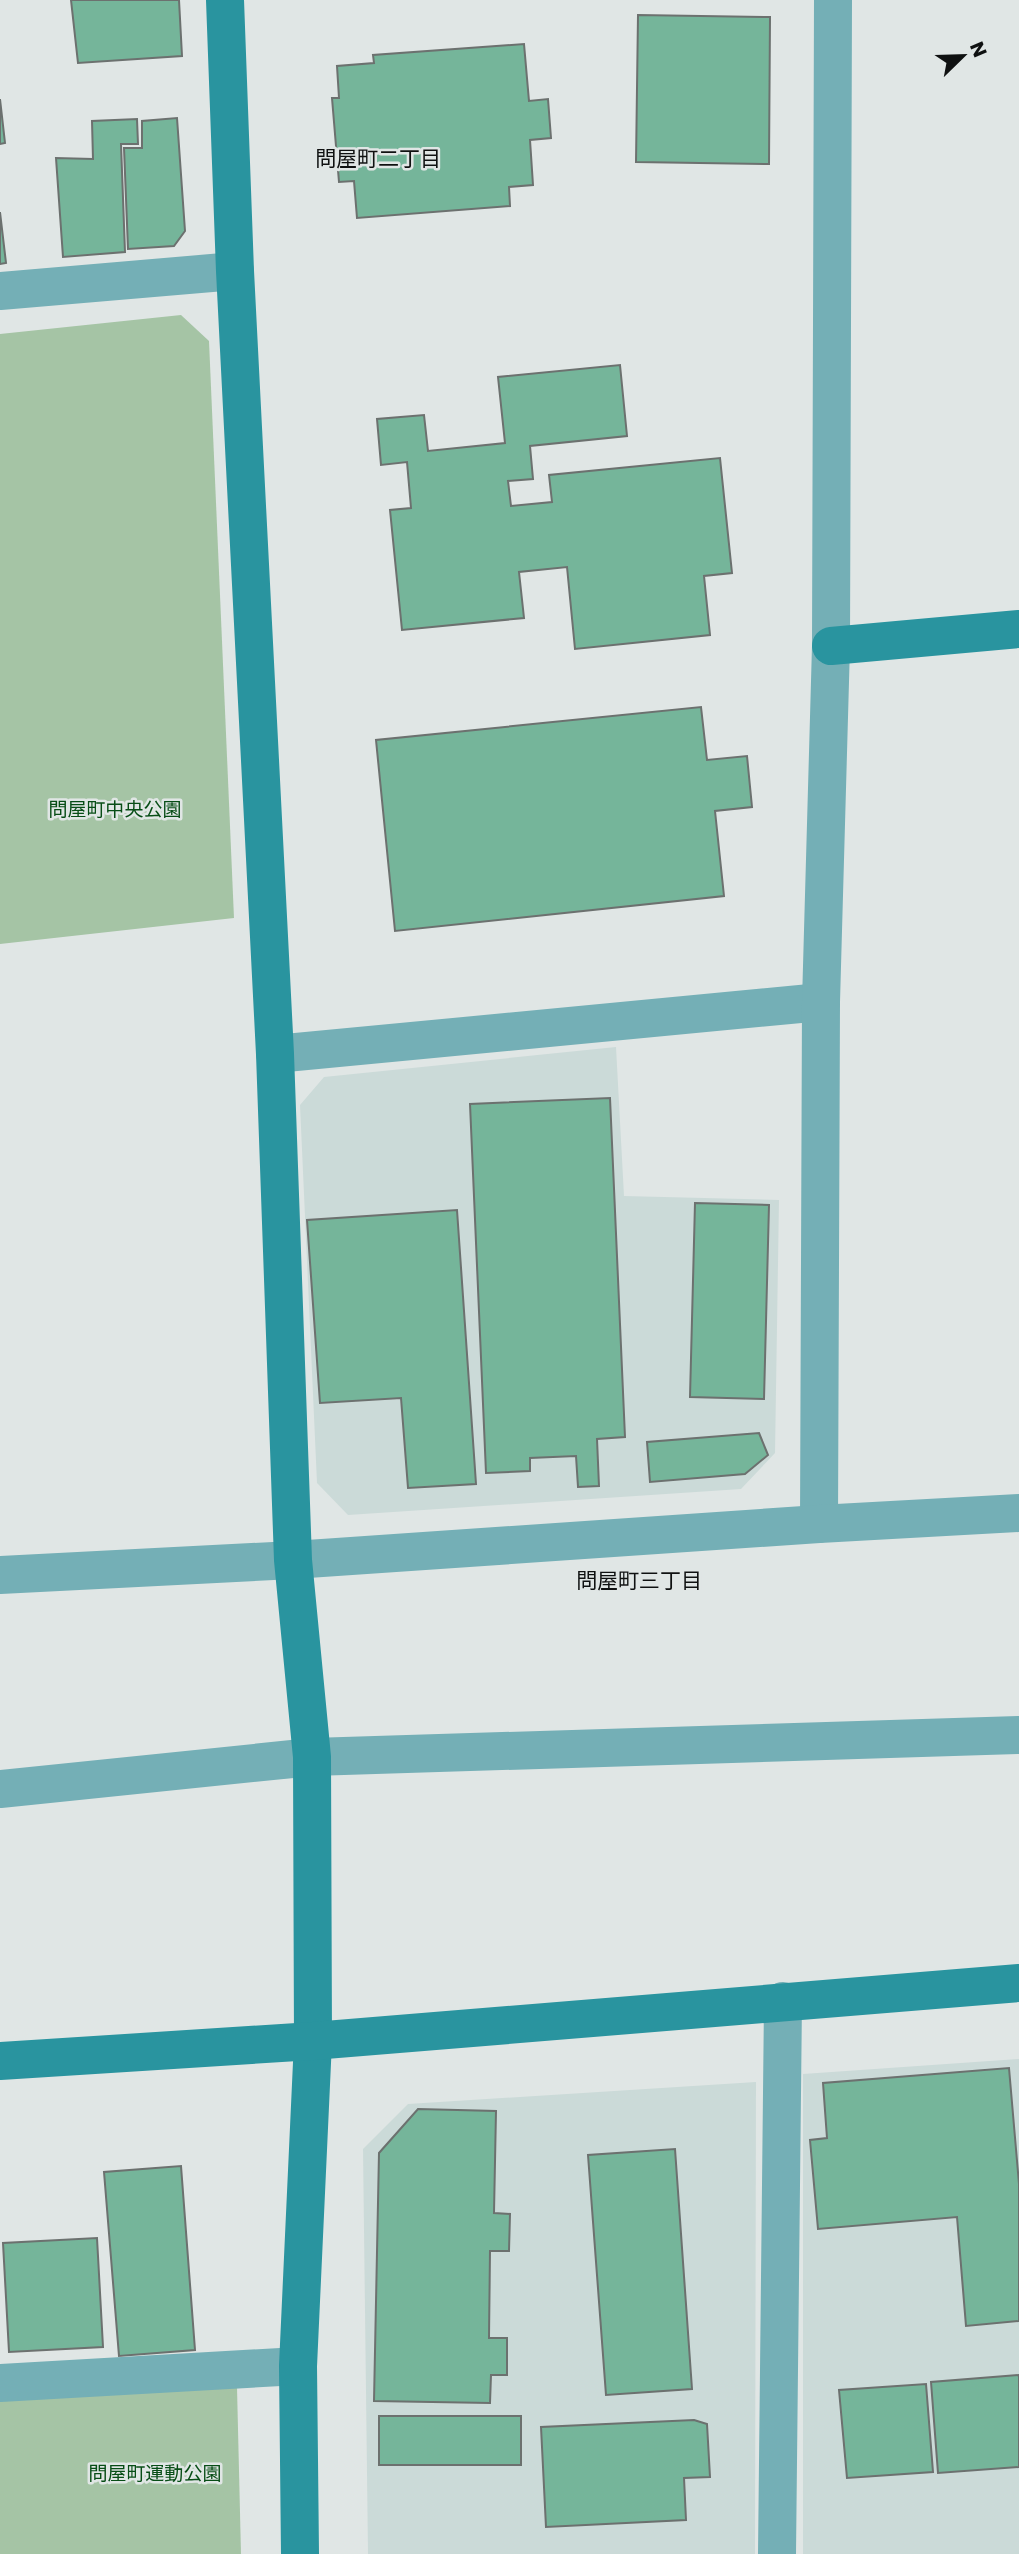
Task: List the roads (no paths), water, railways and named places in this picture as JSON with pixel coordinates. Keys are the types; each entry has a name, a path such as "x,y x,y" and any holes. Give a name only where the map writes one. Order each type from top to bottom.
{"street":[{"path":"225,0 235,271 275,1054 293,1560 312,1757 313,2041 298,2366 300,2554"},
{"path":"819,1524 821,1002 831,646 833,0"},
{"path":"0,291 235,271"},
{"path":"831,646 1019,629"},
{"path":"275,1054 821,1002"},
{"path":"0,1575 293,1560 1019,1513"},
{"path":"0,1789 312,1757 1019,1735"},
{"path":"0,2061 313,2041 1019,1983"},
{"path":"777,2554 783,2001"},
{"path":"0,2383 298,2366"}],"district":[{"name":"問屋町二丁目","path":"378,159"},
{"name":"問屋町三丁目","path":"639,1581"}],"park label":[{"name":"問屋町中央公園","path":"115,809"},
{"name":"問屋町運動公園","path":"155,2473"}]}
